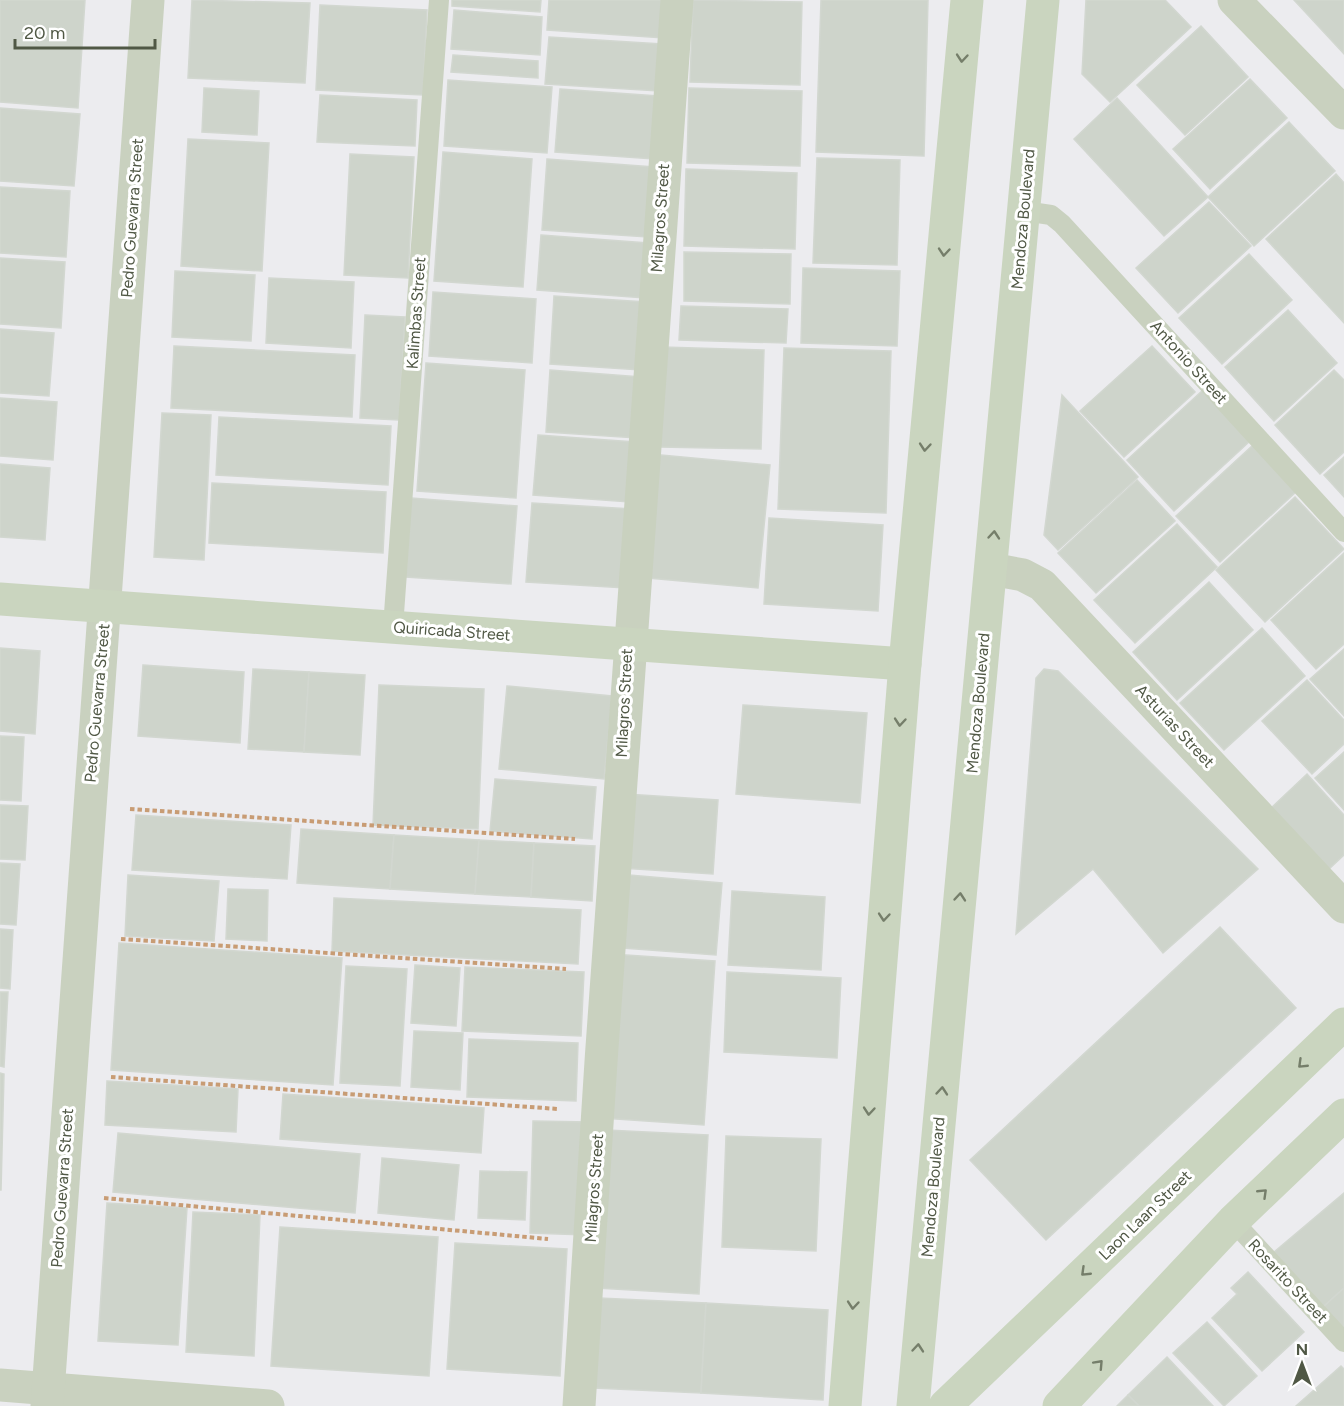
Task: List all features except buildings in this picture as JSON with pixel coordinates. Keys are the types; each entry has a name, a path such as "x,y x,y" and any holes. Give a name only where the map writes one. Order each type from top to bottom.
{"main road":[{"path":"845,1406 905,664 968,0"},
{"name":"Mendoza Boulevard","path":"913,1406 1043,0"},
{"name":"Quiricada Street","path":"0,598 905,664"},
{"name":"Laon Laan Street","path":"945,1406 1344,1024"},
{"path":"1059,1406 1233,1221 1344,1115"}],"street":[{"name":"Pedro Guevarra Street","path":"47,1397 148,0"},
{"name":"Milagros Street","path":"579,1406 617,842 627,644 677,0"},
{"path":"1234,0 1344,113"},
{"name":"Asturias Street","path":"991,569 1023,575 1042,585 1344,907"},
{"path":"0,1385 47,1397 268,1406"}],"lane":[{"name":"Kalimbas Street","path":"393,627 439,0"},
{"name":"Antonio Street","path":"1024,211 1051,215 1062,224 1344,532"},
{"name":"Rosarito Street","path":"1233,1221 1344,1342"}],"path":[{"path":"89,806 617,842"},
{"path":"80,936 608,972"},
{"path":"71,1074 599,1111"},
{"path":"62,1194 590,1243"}]}
